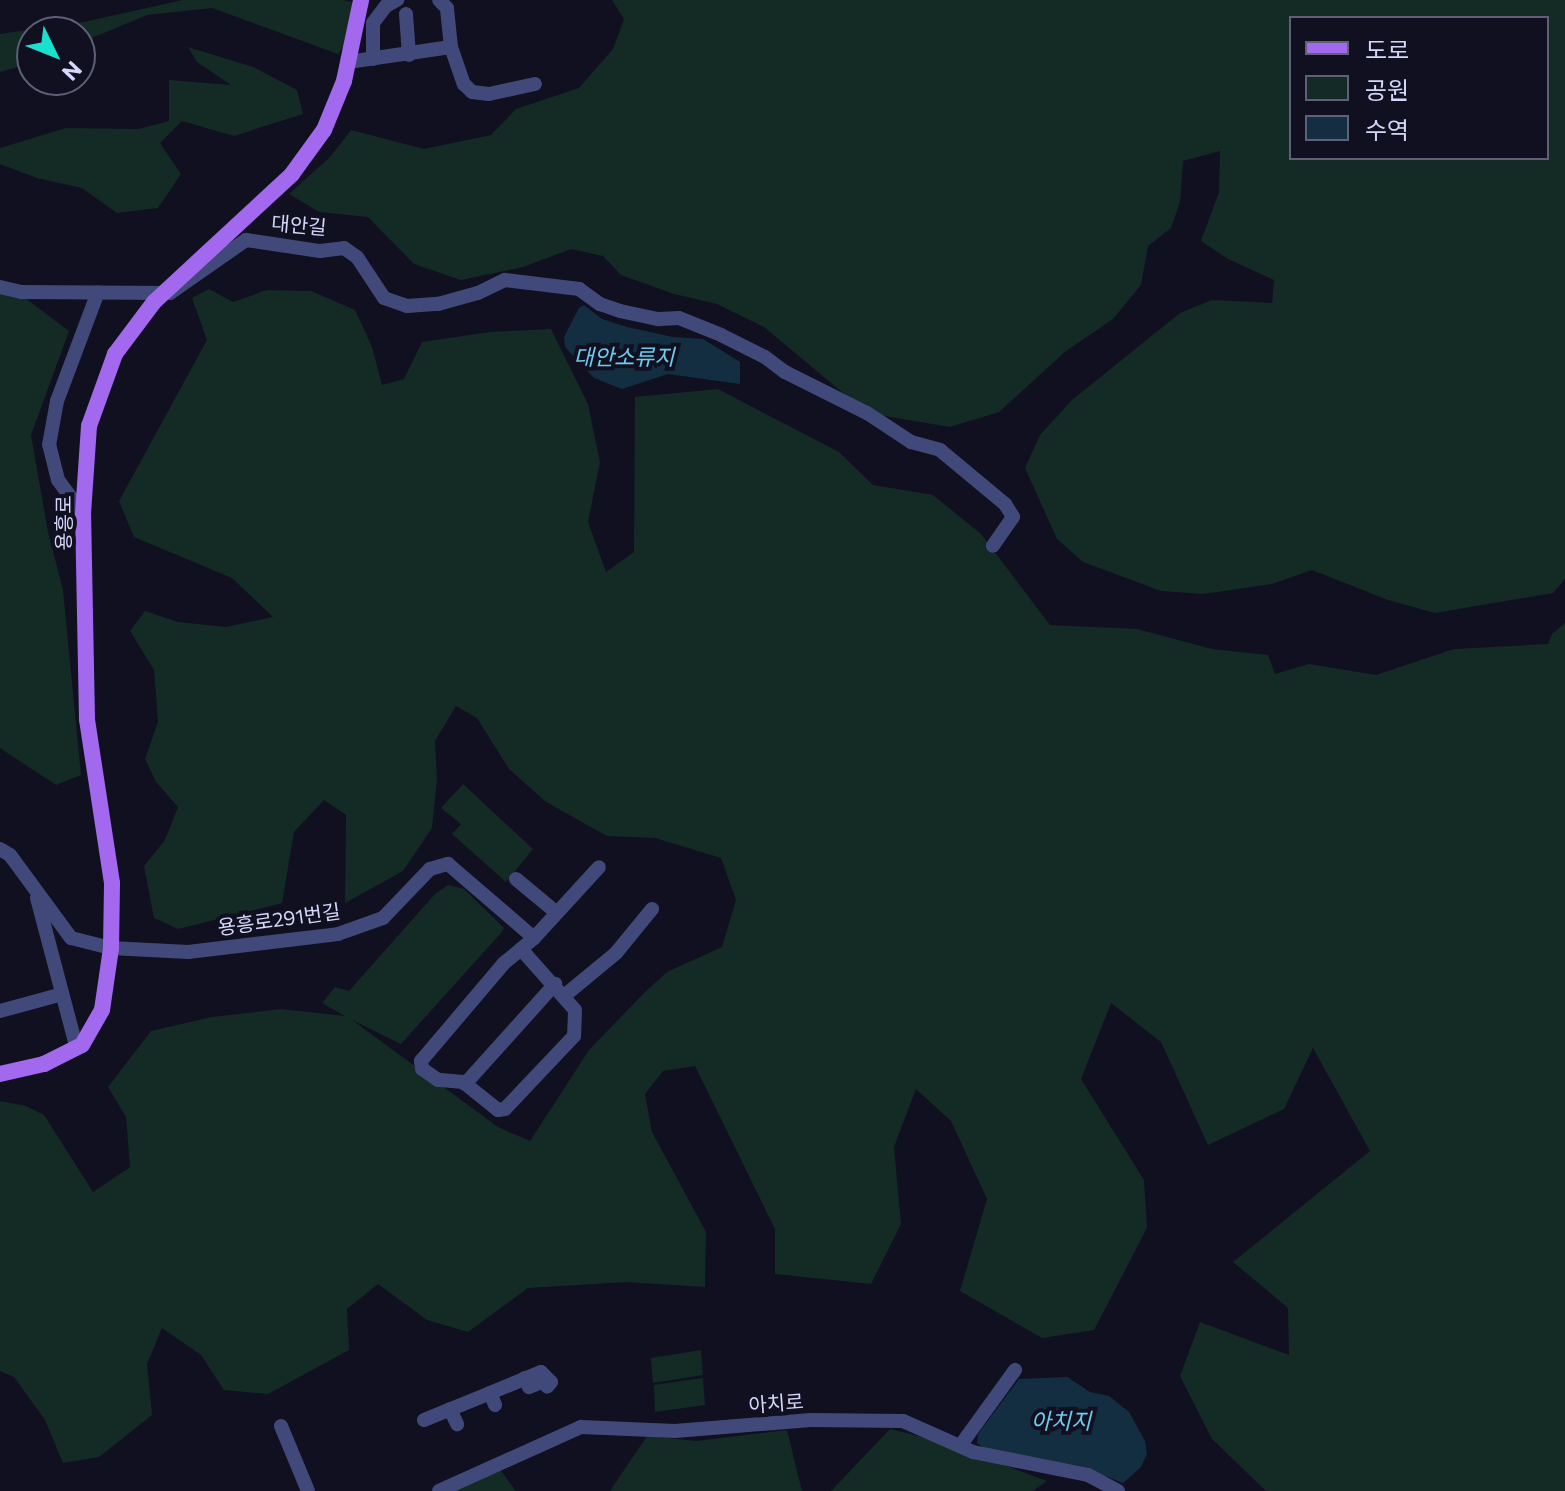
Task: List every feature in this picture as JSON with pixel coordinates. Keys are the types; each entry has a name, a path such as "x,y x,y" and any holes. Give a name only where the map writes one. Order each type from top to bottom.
{"main road":[{"path":"348,0 349,17 357,24 374,0"},
{"name":"용흥로","path":"77,1049 102,1010 111,948 112,883 87,719 83,514 89,426 115,354 154,302 234,224 292,174 324,130 348,62 361,0"},
{"path":"0,1074 44,1064 77,1049"}],"street":[{"path":"373,59 373,23 386,6 397,0"},
{"path":"445,3 451,47 464,84 472,92 489,94 535,84"},
{"path":"406,14 409,55"},
{"path":"348,62 451,47"},
{"name":"대안길","path":"0,287 21,292 170,293 246,240 320,251 344,248 357,257 384,298 407,306 438,304 478,293 505,280 579,289 600,304 620,311 659,319 679,318 721,335 765,357 785,372 867,413 911,442 940,450 1005,504 1013,517 993,546"},
{"path":"83,514 58,480 49,445 57,401 98,292"},
{"name":"용흥로291번길","path":"0,849 10,855 71,938 111,948 188,952 338,934 383,918 430,869 448,864 534,938"},
{"path":"521,949 575,1010 574,1036 505,1109 498,1110 465,1084 438,1080 422,1069 421,1061 504,963 534,938 599,867"},
{"path":"516,879 557,913"},
{"path":"35,890 59,995 77,1049"},
{"path":"465,1084 559,990 616,953 652,909"},
{"path":"0,1011 59,995"},
{"path":"960,1446 1015,1370"},
{"path":"424,1420 450,1409 472,1408 536,1383"},
{"path":"450,1409 457,1424"},
{"name":"아치로","path":"439,1491 581,1427 675,1431 811,1420 903,1421 973,1452 1088,1475 1118,1491"},
{"path":"281,1426 308,1491"}],"green space":[{"path":"183,0 343,0 359,4 356,31 338,54 212,8 147,15 96,36 96,19"},
{"path":"612,0 1565,0 1565,579 1553,593 1435,613 1388,600 1312,570 1272,584 1203,594 1161,591 1083,562 1057,539 1025,468 1040,435 1072,400 1180,313 1212,300 1272,303 1274,280 1228,259 1201,241 1219,192 1220,151 1183,161 1180,202 1171,228 1148,246 1141,285 1113,319 1066,351 999,412 950,427 867,413 764,327 717,304 674,294 621,275 603,256 571,249 523,267 461,280 414,264 368,217 319,212 289,194 330,157 351,130 424,149 491,135 516,109 579,88 613,49 624,19"},
{"path":"16,32 16,68 0,72 0,34"},
{"path":"188,47 253,67 297,90 303,114 234,136 182,121 160,143 181,174 158,208 117,213 82,188 37,178 0,164 0,148 66,128 139,129 169,121 169,80 231,85 197,62"},
{"path":"209,289 233,302 267,290 311,291 355,310 372,347 382,385 404,379 422,342 490,332 551,329 588,404 600,462 588,522 606,572 634,552 635,397 718,389 839,452 873,485 933,495 981,534 1050,625 1137,629 1212,649 1268,655 1275,674 1309,664 1376,675 1454,649 1548,644 1552,634 1565,623 1565,1491 1266,1491 1212,1439 1180,1376 1200,1322 1289,1355 1288,1308 1233,1262 1370,1151 1313,1048 1284,1109 1208,1145 1161,1042 1111,1003 1081,1079 1144,1180 1147,1228 1094,1330 1042,1338 960,1291 987,1199 951,1121 916,1089 894,1147 901,1224 871,1284 775,1274 775,1229 695,1066 663,1071 645,1094 652,1132 706,1232 705,1287 626,1282 528,1288 468,1332 427,1320 378,1284 347,1309 349,1350 268,1394 224,1390 201,1355 162,1328 147,1364 152,1415 99,1457 63,1463 45,1420 14,1377 0,1371 0,1101 26,1106 44,1115 93,1192 130,1167 126,1117 108,1087 151,1031 212,1017 281,1009 345,1016 322,1003 335,987 349,991 435,894 448,885 464,889 504,928 501,933 401,1044 352,1020 498,1127 530,1141 589,1050 644,993 667,972 722,947 736,900 721,858 655,838 607,836 546,802 509,769 477,718 456,706 435,741 437,779 432,828 403,871 345,903 346,815 324,800 294,832 282,903 178,929 154,918 144,866 165,840 178,807 156,782 145,759 158,722 154,670 130,631 145,611 178,622 226,627 273,617 232,578 134,537 119,501 207,340 192,298"},
{"path":"0,291 21,295 69,331 31,435 48,532 63,590 81,775 56,785 0,748"},
{"path":"463,784 533,849 506,882 452,834 461,824 441,808"},
{"path":"701,1350 703,1375 653,1383 651,1358"},
{"path":"703,1378 705,1405 655,1412 654,1385"},
{"path":"890,1429 938,1441 1047,1481 1033,1491 831,1491"},
{"path":"787,1430 802,1491 610,1491 647,1436 696,1441"},
{"path":"499,1468 516,1491 455,1491"}],"water":[{"name":"대안소류지","path":"584,305 602,319 627,327 673,337 703,339 740,362 740,384 668,374 622,389 594,378 565,347 564,337 579,308"},
{"name":"아치지","path":"1067,1377 1090,1392 1109,1396 1129,1412 1145,1441 1147,1454 1141,1467 1123,1483 1080,1466 985,1449 977,1443 978,1434 1019,1379"}]}
